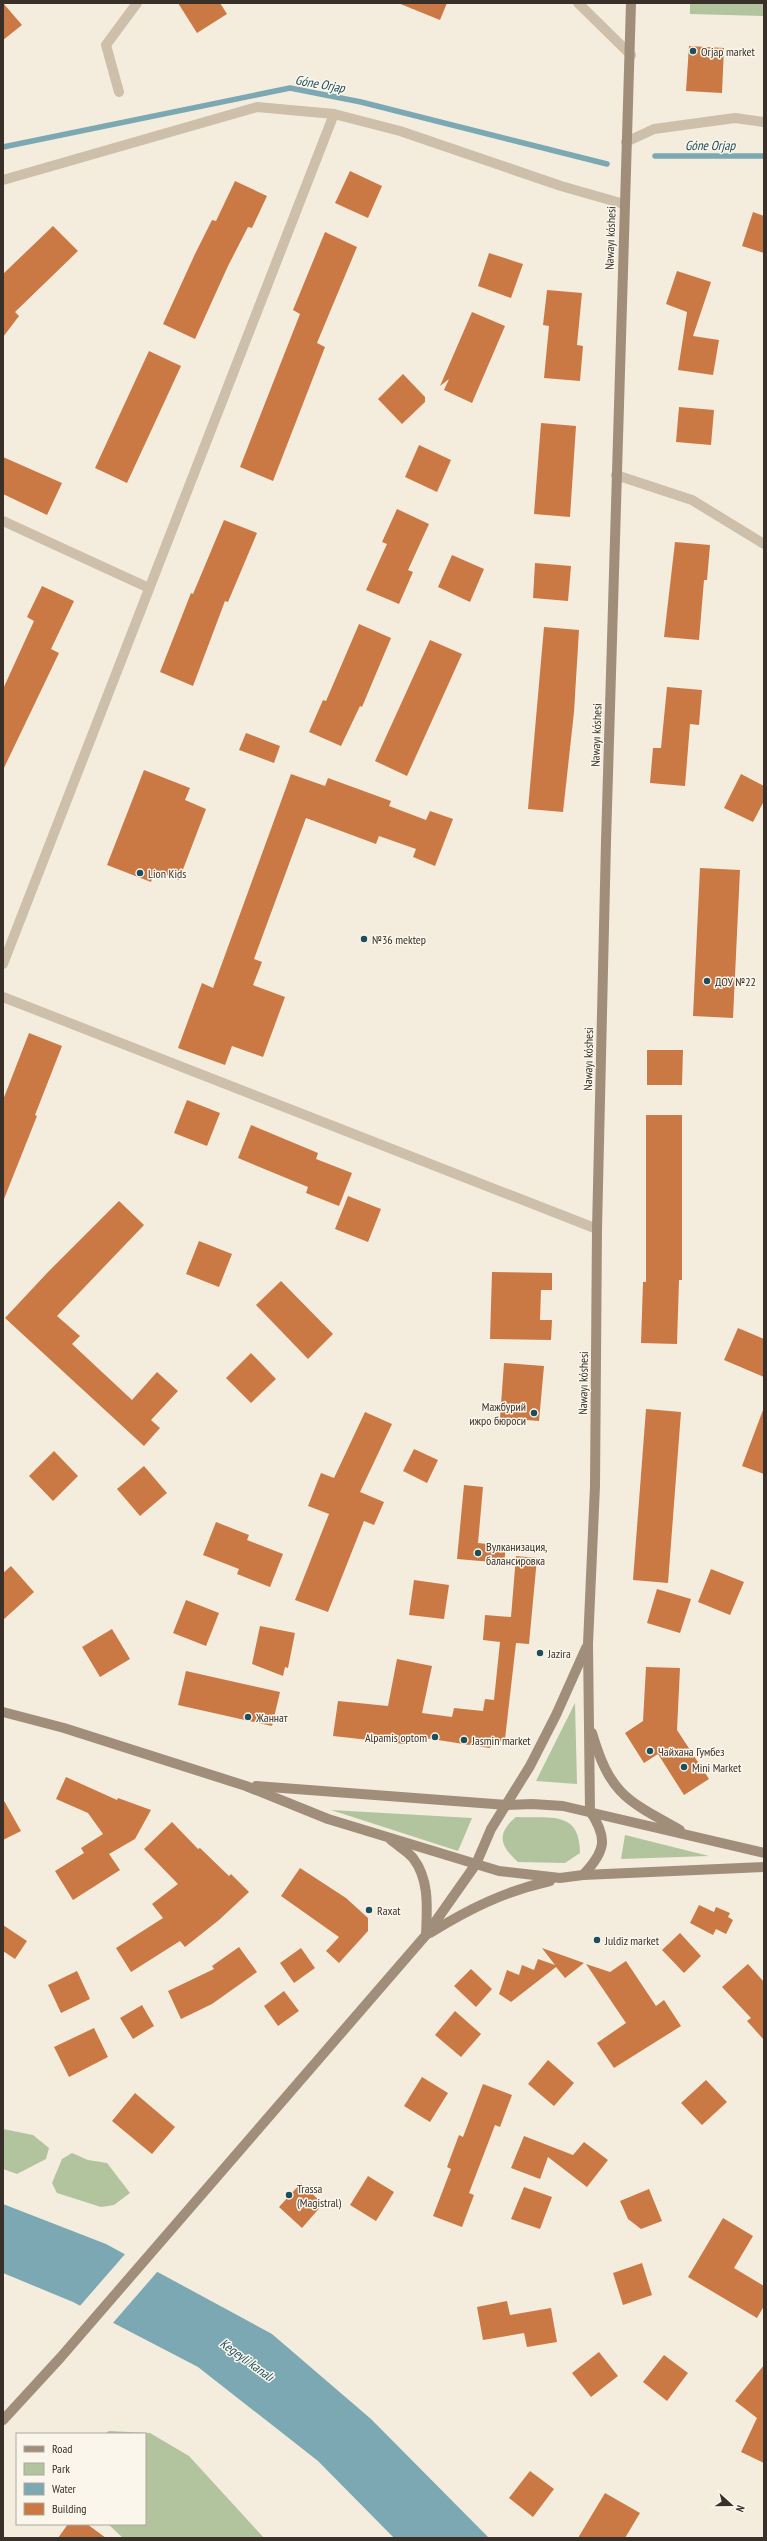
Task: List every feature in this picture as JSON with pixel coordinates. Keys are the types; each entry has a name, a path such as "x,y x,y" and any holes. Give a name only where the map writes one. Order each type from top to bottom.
{"main road":[{"name":"Nawayı kóshesi","path":"590,1811 588,1644 595,1486 598,1229 616,474 631,3"},
{"path":"3,2420 61,2357 426,1935 476,1864 491,1829 556,1715 588,1644"},
{"path":"3,1712 64,1728 246,1786 328,1818 476,1864 523,1875 560,1878"},
{"path":"588,1719 600,1760 613,1785 635,1806 694,1838"},
{"path":"246,1786 506,1805 532,1804 590,1811 694,1838 764,1853"},
{"path":"583,1875 598,1860 603,1844 602,1829 590,1811"},
{"path":"388,1837 412,1858 422,1875 427,1898 426,1935"},
{"path":"426,1935 471,1908 527,1886 560,1878 583,1875 764,1867"}],"street":[{"path":"119,92 106,45 137,3"},
{"path":"578,3 630,55"},
{"path":"3,180 257,107 334,114 400,131 561,186 624,204"},
{"path":"3,964 334,114"},
{"path":"626,142 654,128 735,118 764,122"},
{"path":"616,474 692,500 764,544"},
{"path":"3,521 149,588"},
{"path":"3,997 598,1229"}],"green space":[{"path":"690,3 764,3 764,16 690,14"},
{"path":"575,1703 577,1784 536,1781"},
{"path":"331,1810 472,1818 458,1851"},
{"path":"516,1817 560,1819 568,1823 575,1829 579,1839 580,1853 565,1863 518,1862 507,1851 503,1840 505,1829"},
{"path":"625,1835 709,1856 621,1859"},
{"path":"3,2129 33,2135 49,2148 46,2159 17,2174 3,2169"},
{"path":"72,2153 88,2160 107,2163 130,2193 114,2205 101,2207 57,2193 52,2183 62,2159"},
{"path":"109,2431 150,2433 189,2456 264,2538 123,2538 109,2525 146,2525 146,2433 106,2433"}],"water":[{"name":"Kegeyli kanalı","path":"3,2204 106,2244 272,2334 371,2419 489,2538 394,2538 318,2461 198,2367 73,2302 3,2273"}],"pier":[{"path":"126,2253 158,2271 112,2324 79,2307"}],"building":[{"path":"3,3 22,25 3,40"},
{"path":"178,3 220,3 227,14 197,33"},
{"path":"398,3 447,3 440,20"},
{"path":"689,46 724,48 722,93 686,91"},
{"path":"350,171 382,186 368,218 335,203"},
{"path":"235,181 267,196 252,228 248,227 228,266 195,339 163,324 212,220 216,221"},
{"path":"753,212 764,216 764,253 742,246"},
{"path":"53,226 78,251 15,312 19,316 3,337 3,274"},
{"path":"325,232 357,247 317,343 325,347 273,481 240,467 300,314 293,310"},
{"path":"489,253 523,264 511,298 478,286"},
{"path":"677,271 711,282 693,336 719,340 713,375 678,370 687,312 666,304"},
{"path":"547,290 582,293 577,345 583,346 580,381 544,378 549,326 543,325"},
{"path":"472,312 505,326 472,403 444,390 449,379 440,386"},
{"path":"149,351 181,366 127,483 95,468"},
{"path":"403,374 425,397 425,402 402,424 378,399"},
{"path":"679,407 714,410 711,445 676,442"},
{"path":"541,423 576,426 570,517 534,514"},
{"path":"419,445 451,460 437,492 405,477"},
{"path":"3,457 62,483 47,515 3,494"},
{"path":"397,509 429,524 408,570 413,572 399,604 366,590 387,544 382,542"},
{"path":"224,520 257,533 228,602 225,601 193,686 160,672 191,593 193,594"},
{"path":"675,542 710,545 707,580 704,580 699,640 664,637"},
{"path":"452,555 484,569 470,602 438,587"},
{"path":"535,563 571,566 568,601 533,598"},
{"path":"42,586 74,601 51,649 59,653 3,770 3,689 34,621 27,617"},
{"path":"359,624 391,638 362,707 360,706 341,746 309,732 323,700 326,701"},
{"path":"544,627 579,630 574,712 563,812 528,809"},
{"path":"430,640 462,654 407,776 375,761"},
{"path":"667,687 702,690 699,725 690,724 685,786 650,783 653,748 661,748"},
{"path":"246,733 280,746 274,763 239,750"},
{"path":"144,770 190,788 185,800 206,809 179,880 155,870 151,882 107,865"},
{"path":"291,774 325,786 328,778 391,801 389,806 426,820 430,811 453,819 435,866 413,857 416,849 379,836 376,844 306,818 254,959 262,962 253,985 285,997 263,1057 232,1046 225,1065 178,1048 202,983 213,988"},
{"path":"741,774 764,786 764,801 753,822 724,808"},
{"path":"700,868 740,870 733,1018 693,1016"},
{"path":"29,1033 62,1046 35,1115 37,1116 4,1199 3,1100"},
{"path":"647,1050 683,1050 682,1085 647,1085"},
{"path":"187,1100 220,1113 207,1146 174,1133"},
{"path":"646,1115 682,1115 682,1280 679,1280 677,1344 641,1343 643,1282 646,1282"},
{"path":"251,1125 318,1153 316,1159 352,1173 339,1206 306,1193 308,1187 238,1158"},
{"path":"348,1196 381,1209 368,1242 335,1229"},
{"path":"119,1201 144,1225 57,1316 80,1336 72,1344 132,1400 157,1372 178,1391 151,1420 160,1428 144,1446 5,1318 48,1272"},
{"path":"199,1241 232,1254 219,1287 186,1274"},
{"path":"492,1272 552,1273 552,1290 541,1290 540,1320 552,1320 551,1340 490,1339"},
{"path":"281,1281 333,1334 308,1359 256,1305"},
{"path":"738,1328 764,1339 764,1377 724,1360"},
{"path":"251,1353 276,1379 251,1403 226,1378"},
{"path":"504,1363 544,1366 539,1421 500,1418"},
{"path":"646,1409 681,1412 668,1583 633,1580"},
{"path":"763,1410 764,1411 764,1474 742,1466"},
{"path":"365,1412 392,1424 360,1492 384,1502 374,1525 364,1521 328,1612 295,1600 329,1514 308,1506 321,1473 334,1478"},
{"path":"414,1449 438,1460 427,1483 403,1471"},
{"path":"54,1451 78,1476 53,1501 29,1476"},
{"path":"144,1466 167,1493 140,1516 117,1489"},
{"path":"464,1485 483,1487 478,1543 506,1546 504,1563 457,1559"},
{"path":"216,1522 249,1535 247,1540 283,1554 270,1587 237,1574 239,1569 203,1555"},
{"path":"516,1556 537,1558 529,1644 516,1643 505,1739 489,1748 406,1735 405,1744 333,1736 338,1701 388,1706 397,1659 432,1666 422,1713 452,1717 454,1708 483,1711 485,1699 494,1700 500,1642 483,1640 485,1615 511,1617"},
{"path":"11,1566 34,1592 3,1620 3,1573"},
{"path":"711,1569 744,1582 730,1615 698,1602"},
{"path":"414,1580 449,1585 444,1619 409,1615"},
{"path":"657,1589 691,1599 680,1633 647,1623"},
{"path":"186,1600 219,1613 206,1646 173,1633"},
{"path":"260,1626 295,1633 288,1668 285,1667 283,1676 252,1664"},
{"path":"112,1629 130,1659 100,1677 82,1647"},
{"path":"646,1667 680,1668 677,1730 709,1779 684,1795 658,1754 644,1763 625,1733 643,1721"},
{"path":"186,1671 280,1692 272,1726 178,1705"},
{"path":"66,1777 117,1800 118,1798 151,1810 135,1839 109,1854 120,1870 73,1900 55,1871 84,1853 81,1848 103,1834 88,1813 56,1799"},
{"path":"3,1799 21,1831 3,1840"},
{"path":"172,1822 198,1849 200,1848 229,1876 231,1874 249,1892 219,1920 185,1947 180,1941 131,1972 116,1948 163,1918 152,1904 178,1884 144,1849"},
{"path":"300,1868 346,1898 368,1918 368,1931 339,1963 326,1951 339,1937 281,1896"},
{"path":"699,1905 714,1912 716,1907 730,1913 728,1917 733,1920 726,1934 716,1929 713,1935 690,1923"},
{"path":"3,1925 27,1941 15,1959 3,1951"},
{"path":"680,1933 701,1956 684,1973 662,1950"},
{"path":"239,1947 257,1972 212,2004 181,2019 168,1991 214,1969 212,1966"},
{"path":"301,1948 315,1968 294,1983 280,1963"},
{"path":"542,1948 584,1963 565,1978 556,1967 511,2002 499,1994 507,1970 519,1975 522,1965 534,1970 538,1959 555,1965"},
{"path":"626,1961 656,2006 664,2000 681,2026 614,2068 597,2043 626,2023 586,1964 610,1972"},
{"path":"748,1964 764,1982 764,2040 747,2021 751,2018 722,1987"},
{"path":"471,1969 492,1989 476,2007 454,1986"},
{"path":"77,1971 90,1999 61,2013 48,1985"},
{"path":"284,1991 299,2011 278,2026 264,2006"},
{"path":"142,2005 154,2026 133,2039 120,2018"},
{"path":"455,2011 481,2034 461,2057 435,2035"},
{"path":"94,2028 108,2057 69,2077 54,2047"},
{"path":"548,2060 574,2083 554,2106 528,2084"},
{"path":"422,2077 448,2093 430,2122 404,2106"},
{"path":"706,2080 727,2102 702,2125 681,2103"},
{"path":"483,2084 512,2095 500,2127 495,2125 469,2193 474,2195 462,2227 433,2216 451,2169 447,2167 459,2135 463,2137"},
{"path":"135,2093 175,2127 152,2154 112,2121"},
{"path":"524,2136 573,2155 584,2142 608,2160 587,2187 548,2157 540,2179 511,2168"},
{"path":"368,2176 394,2192 376,2221 350,2205"},
{"path":"301,2183 323,2204 302,2228 279,2207"},
{"path":"524,2187 552,2197 540,2229 511,2219"},
{"path":"649,2189 662,2221 641,2229 628,2219 620,2201"},
{"path":"723,2218 753,2236 734,2268 764,2286 764,2306 757,2318 688,2277"},
{"path":"642,2263 652,2295 623,2305 613,2273"},
{"path":"507,2301 510,2315 551,2308 557,2342 527,2347 524,2333 483,2340 477,2307"},
{"path":"599,2352 618,2376 591,2397 572,2373"},
{"path":"664,2355 688,2373 667,2401 643,2382"},
{"path":"764,2365 764,2463 741,2452 757,2418 735,2401"},
{"path":"530,2471 554,2489 533,2517 509,2498"},
{"path":"605,2493 640,2513 625,2538 578,2538"},
{"path":"67,2525 88,2525 106,2538 58,2538"}],"waterway":[{"name":"Góne Orjap","path":"3,147 290,88 361,102 607,164"},
{"name":"Góne Orjap","path":"655,156 764,156"}],"place":[{"name":"Orjap market","path":"693,51"},
{"name":"Lion Kids","path":"140,873"},
{"name":"№36 mektep","path":"364,939"},
{"name":"ДОУ №22","path":"707,981"},
{"name":"Мажбурий ижро бюроси","path":"534,1413"},
{"name":"Вулканизация, балансировка","path":"478,1553"},
{"name":"Jazira","path":"540,1653"},
{"name":"Жаннат","path":"248,1717"},
{"name":"Alpamis optom","path":"435,1737"},
{"name":"Jasmin market","path":"464,1740"},
{"name":"Чайхана Гумбез","path":"650,1751"},
{"name":"Mini Market","path":"684,1767"},
{"name":"Raxat","path":"369,1910"},
{"name":"Juldiz market","path":"597,1940"},
{"name":"Trassa (Magistral)","path":"289,2195"}]}
